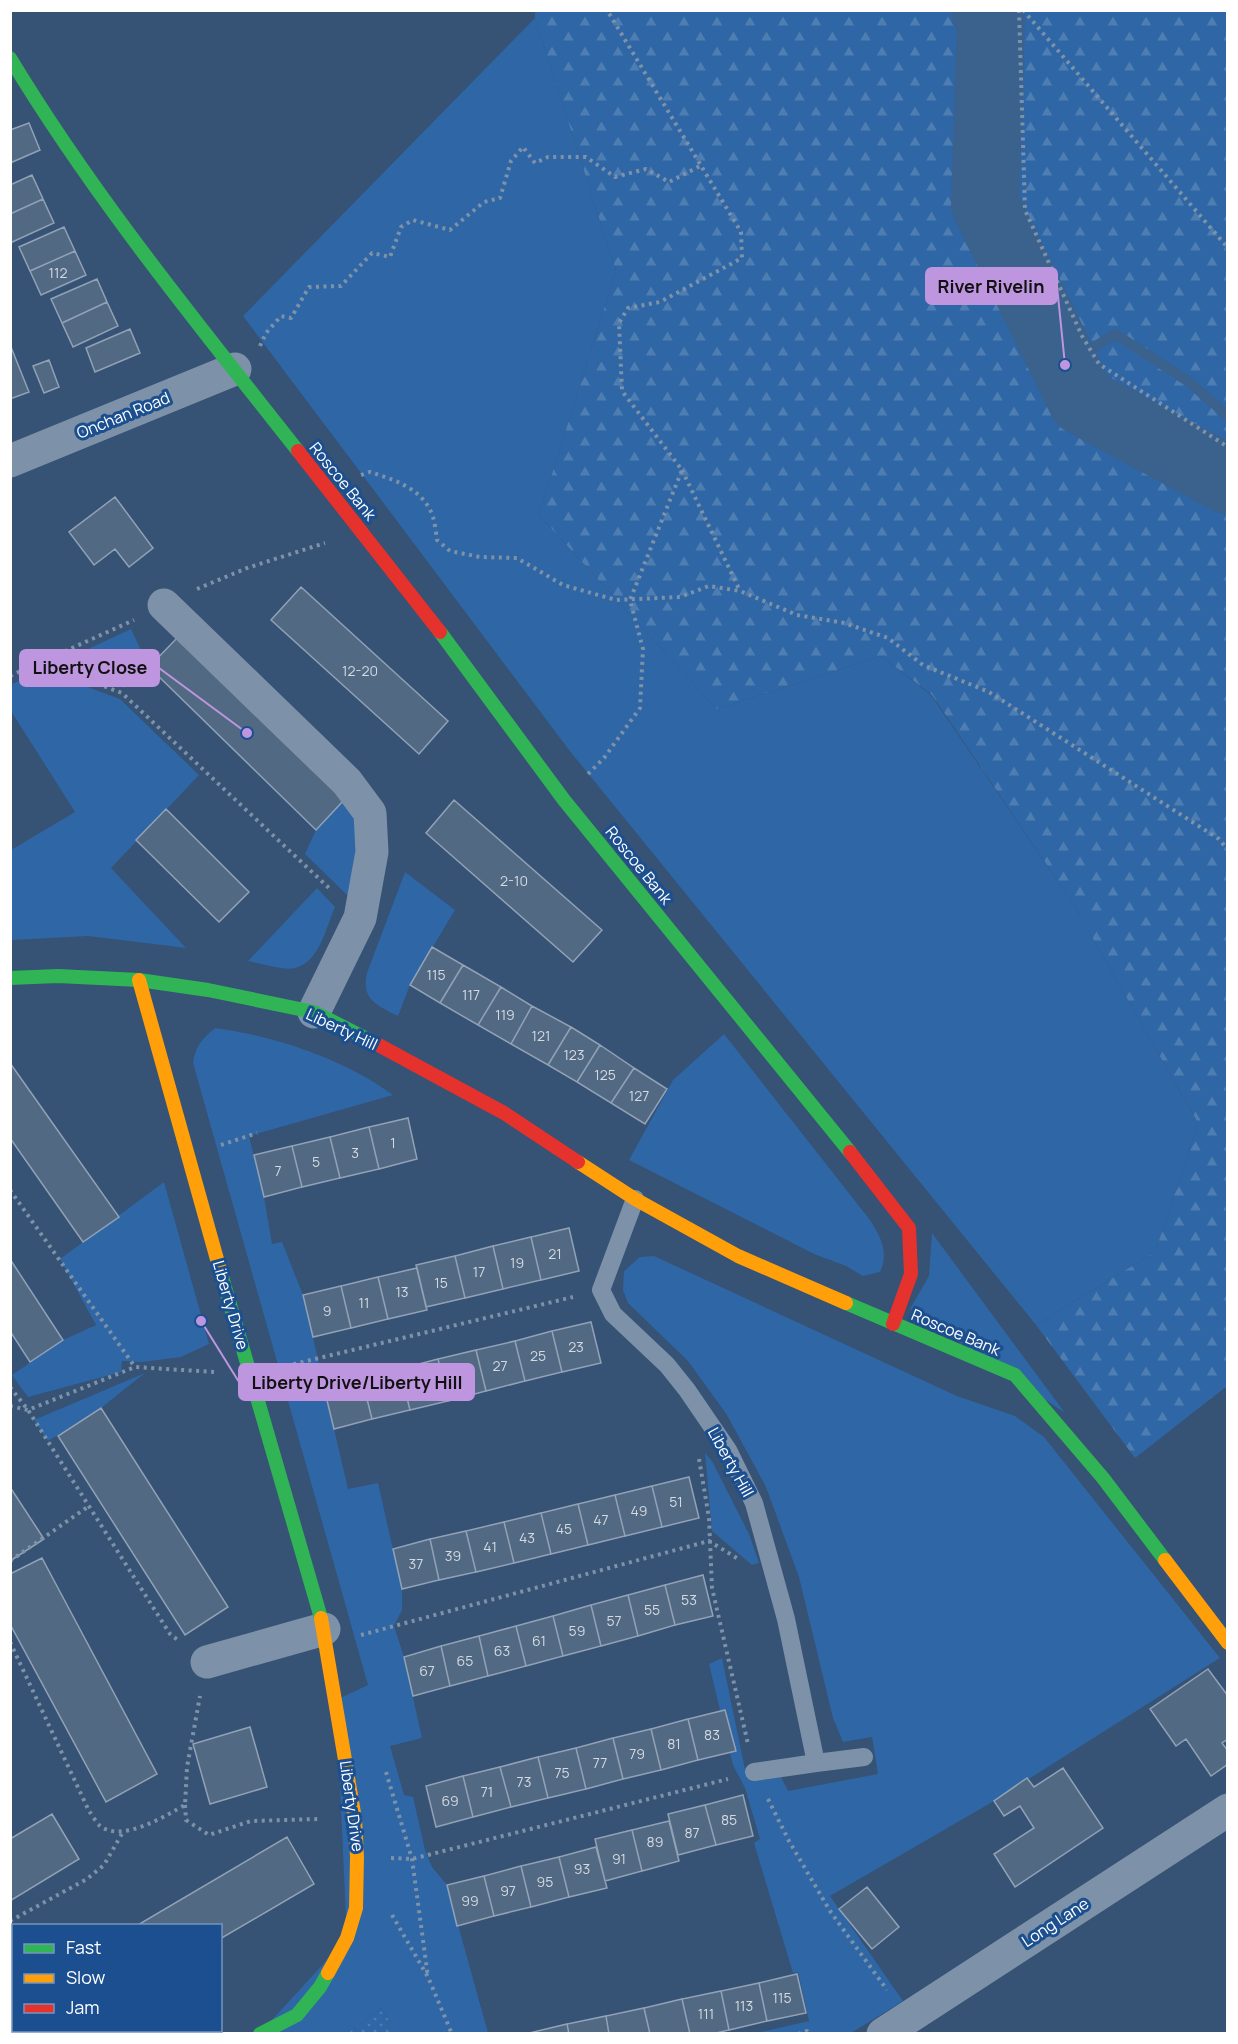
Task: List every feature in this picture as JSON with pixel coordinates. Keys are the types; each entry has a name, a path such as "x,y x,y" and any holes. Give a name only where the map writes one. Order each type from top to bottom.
{"street":[{"name":"Roscoe Bank","path":"10,58 83,170 205,333 247,359 415,599 564,800 711,977 875,1181 909,1228 911,1274 893,1324 1015,1375 1103,1478 1227,1642"},
{"name":"Onchan Road","path":"10,461 247,359"},
{"path":"164,605 347,782 370,813 372,852 360,918 314,1012"},
{"name":"Liberty Hill","path":"10,978 58,976 139,980 208,990 314,1012 504,1113 635,1199 738,1256 893,1324"},
{"name":"Liberty Drive","path":"139,980 187,1156 324,1629 355,1819 356,1908 347,1938 320,1987 297,2015 260,2034"},
{"path":"207,1662 324,1629"},
{"name":"Long Lane","path":"895,2026 1227,1810"}],"lane":[{"name":"Liberty Hill","path":"635,1199 601,1290 613,1314 667,1365 696,1402 728,1450 754,1503 786,1619 816,1762"},
{"path":"754,1772 864,1757"}],"path":[{"path":"607,10 741,232 742,258 660,302 628,308 619,323 622,391 682,470 740,591"},
{"path":"1021,10 1227,248"},
{"path":"1021,10 1025,210 1082,336 1099,364 1227,447"},
{"path":"247,359 281,316 291,318 309,287 340,286 372,253 390,257 401,227 413,220 450,230 484,202 500,198 511,161 523,147 535,163 548,157 586,157 615,177 646,169 669,182 702,165"},
{"path":"564,800 604,758 640,708 643,649 630,600 682,470"},
{"path":"370,471 394,480 418,493 433,516 437,540 450,551 480,557 518,558 563,585 616,600 680,597 709,586 740,591 797,615 844,623 888,638 923,665 989,693 1219,839 1227,850"},
{"path":"41,663 122,693 360,918"},
{"path":"10,1190 135,1367"},
{"path":"313,1359 557,1301"},
{"path":"10,1406 28,1410 135,1367 251,1374"},
{"path":"10,1387 28,1410 170,1634 207,1662 187,1767 186,1820 209,1835 252,1821 355,1819"},
{"path":"696,1402 693,1438 709,1518 712,1588 754,1772 789,1841 895,2026"},
{"path":"10,1561 89,1506"},
{"path":"356,1637 709,1541"},
{"path":"10,1642 88,1811 101,1827 123,1832 154,1822 185,1805"},
{"path":"386,1771 412,1859 429,1977"},
{"path":"357,1857 412,1859 754,1772"},
{"path":"10,1921 87,1879 104,1864 123,1832"},
{"path":"387,1907 429,1977 452,2034"},
{"path":"798,2034 807,2031 810,2034"}],"green space":[{"path":"535,11 963,11 975,31 970,204 1069,409 1227,496 1227,1386 1135,1458 1036,1325 1155,1252 1198,1123 1072,902 932,695 881,656 717,709 539,515 616,271 535,18"},
{"path":"996,11 1227,11 1227,462 1097,385 1008,215 1006,40"},
{"path":"535,18 616,271 539,515 717,709 881,656 931,695 1072,902 1198,1123 1155,1252 1036,1325 569,750 243,316"},
{"path":"131,629 149,667 125,688 60,662"},
{"path":"42,670 120,699 199,775 111,868 186,948 88,936 11,940 11,850 75,812 11,711 10,685"},
{"path":"345,799 360,830 349,897 305,854 316,830"},
{"path":"405,872 455,910 410,985 398,1016 372,1001 366,990 366,982 367,973"},
{"path":"317,888 335,907 321,943 311,959 290,969 248,961"},
{"path":"215,1028 261,1037 308,1051 353,1070 393,1095 249,1136 264,1197 272,1244 282,1242 303,1295 348,1489 378,1483 402,1589 402,1610 394,1626 404,1657 422,1738 390,1746 404,1795 413,1797 425,1850 432,1867 447,1885 488,2033 397,2033 381,2008 348,2033 260,2033 347,1938 336,1700 368,1685 193,1063 200,1043"},
{"path":"724,1034 870,1220 884,1251 880,1272 863,1276 846,1266 814,1254 629,1160 673,1080"},
{"path":"164,1182 209,1344 181,1357 142,1362 122,1361 121,1372 28,1397 12,1375 63,1340 96,1325 60,1259"},
{"path":"932,1233 1065,1413 910,1309 929,1276"},
{"path":"654,1256 957,1396 1015,1416 1044,1437 1220,1658 994,1801 830,1896 903,2001 851,2033 756,2033 809,2021 798,1972 793,1973 754,1843 760,1839 745,1788 733,1765 709,1664 722,1658 747,1779 762,1780 781,1777 788,1791 878,1774 872,1737 843,1742 833,1718 799,1577 766,1487 727,1415 688,1361 628,1303 623,1290 624,1271 640,1257"},
{"path":"145,1373 101,1408 48,1441 34,1420"},
{"path":"705,1453 712,1461 749,1534 759,1563 752,1565 712,1531"},
{"path":"381,2008 397,2033 348,2033"}],"building":[{"path":"29,123 40,150 10,163 10,130"},
{"path":"32,175 43,199 10,214 10,185"},
{"path":"43,199 54,223 10,243 10,214"},
{"path":"64,227 75,251 30,271 19,247"},
{"path":"75,251 86,275 41,295 30,271"},
{"path":"97,279 107,302 62,323 51,299"},
{"path":"107,302 118,326 73,347 62,323"},
{"path":"130,329 140,353 95,372 86,348"},
{"path":"10,348 29,392 10,399"},
{"path":"49,360 59,387 44,393 33,366"},
{"path":"115,497 153,548 129,567 115,549 94,565 69,532"},
{"path":"301,587 448,721 419,754 271,620"},
{"path":"178,637 345,799 316,830 149,667"},
{"path":"454,800 602,930 573,962 426,833"},
{"path":"166,809 249,892 219,922 136,840"},
{"path":"432,947 463,965 440,1003 410,985"},
{"path":"463,965 501,987 478,1025 440,1003"},
{"path":"501,987 532,1006 511,1044 478,1025"},
{"path":"532,1006 571,1027 548,1065 511,1044"},
{"path":"571,1027 600,1045 577,1082 548,1065"},
{"path":"600,1045 634,1068 611,1103 577,1082"},
{"path":"10,1063 119,1217 83,1242 10,1138"},
{"path":"634,1068 667,1089 645,1124 611,1103"},
{"path":"408,1118 417,1159 379,1169 369,1127"},
{"path":"369,1127 379,1169 340,1178 330,1137"},
{"path":"330,1137 340,1178 302,1187 292,1146"},
{"path":"292,1146 302,1187 264,1197 254,1155"},
{"path":"569,1228 579,1271 541,1280 531,1237"},
{"path":"531,1237 541,1280 503,1289 493,1246"},
{"path":"493,1246 503,1289 465,1298 455,1256"},
{"path":"455,1256 465,1298 426,1307 416,1265"},
{"path":"10,1259 63,1340 30,1362 10,1331"},
{"path":"417,1268 427,1310 388,1319 378,1277"},
{"path":"378,1277 388,1319 351,1328 341,1286"},
{"path":"341,1286 351,1328 313,1337 303,1295"},
{"path":"591,1322 601,1363 562,1372 552,1331"},
{"path":"552,1331 562,1372 525,1381 515,1341"},
{"path":"515,1341 525,1381 486,1391 476,1350"},
{"path":"476,1350 486,1391 448,1401 438,1359"},
{"path":"438,1359 448,1401 410,1410 400,1369"},
{"path":"400,1369 410,1410 372,1419 362,1379"},
{"path":"362,1379 372,1419 334,1429 324,1388"},
{"path":"101,1408 228,1607 185,1635 58,1436"},
{"path":"689,1477 699,1518 662,1527 652,1486"},
{"path":"652,1486 662,1527 625,1536 615,1495"},
{"path":"10,1487 44,1539 10,1561"},
{"path":"615,1495 625,1536 588,1545 578,1504"},
{"path":"578,1504 588,1545 551,1554 541,1513"},
{"path":"541,1513 551,1554 514,1563 504,1522"},
{"path":"504,1522 514,1563 476,1572 466,1531"},
{"path":"466,1531 476,1572 439,1580 430,1539"},
{"path":"430,1539 439,1580 402,1589 393,1549"},
{"path":"42,1558 157,1774 106,1802 10,1624 10,1574"},
{"path":"703,1575 713,1616 675,1625 665,1585"},
{"path":"665,1585 675,1625 638,1636 628,1595"},
{"path":"628,1595 638,1636 601,1646 591,1605"},
{"path":"591,1605 601,1646 563,1656 553,1616"},
{"path":"553,1616 563,1656 526,1666 516,1626"},
{"path":"516,1626 526,1666 488,1676 479,1636"},
{"path":"479,1636 488,1676 450,1686 441,1646"},
{"path":"441,1646 450,1686 413,1696 404,1657"},
{"path":"1208,1669 1228,1696 1228,1739 1222,1743 1228,1751 1228,1764 1211,1776 1186,1739 1176,1746 1150,1709"},
{"path":"725,1710 736,1751 698,1760 688,1719"},
{"path":"688,1719 698,1760 661,1770 651,1729"},
{"path":"250,1727 267,1787 210,1804 193,1744"},
{"path":"651,1729 661,1770 623,1779 613,1738"},
{"path":"613,1738 623,1779 586,1789 576,1748"},
{"path":"576,1748 586,1789 548,1798 538,1757"},
{"path":"538,1757 548,1798 511,1807 500,1767"},
{"path":"500,1767 511,1807 473,1817 463,1776"},
{"path":"1063,1768 1103,1828 1015,1887 994,1854 1034,1828 1020,1806 1004,1816 994,1801 1027,1778 1034,1787"},
{"path":"463,1776 473,1817 436,1827 426,1786"},
{"path":"743,1795 753,1836 716,1845 705,1805"},
{"path":"705,1805 716,1845 678,1855 668,1814"},
{"path":"52,1814 79,1859 10,1901 10,1839"},
{"path":"669,1821 679,1861 642,1871 632,1830"},
{"path":"632,1830 642,1871 605,1881 595,1839"},
{"path":"287,1837 314,1884 222,1938 222,1924 139,1924"},
{"path":"596,1847 607,1888 569,1897 559,1857"},
{"path":"559,1857 569,1897 531,1907 521,1866"},
{"path":"521,1866 531,1907 494,1916 484,1876"},
{"path":"484,1876 494,1916 457,1926 447,1885"},
{"path":"867,1887 899,1927 872,1949 839,1909"},
{"path":"797,1974 806,2013 767,2021 759,1983"},
{"path":"759,1983 767,2021 729,2030 721,1991"},
{"path":"721,1991 729,2030 712,2034 690,2034 682,1999"},
{"path":"682,1999 690,2034 650,2034 644,2008"},
{"path":"644,2008 650,2034 609,2034 606,2016"},
{"path":"12,2016 12,2032 43,2032 44,2034 10,2034 10,2017"},
{"path":"606,2016 609,2034 569,2034 567,2024"},
{"path":"567,2024 569,2034 529,2034 529,2033"}],"waterway":[{"path":"985,10 991,18 985,204 1082,401 1228,480"},
{"path":"1065,365 1115,334 1189,382 1228,416"}],"traffic: fast":[{"path":"10,58 42,110 112,210 298,451"},
{"path":"440,632 564,800 850,1152"},
{"path":"10,978 58,976 139,980 208,990 314,1012 373,1042"},
{"path":"220,1270 321,1618"},
{"path":"846,1303 1015,1375 1103,1478 1165,1560"},
{"path":"260,2034 297,2015 320,1987 328,1973"}],"traffic: slow":[{"path":"139,980 220,1270"},
{"path":"578,1162 635,1199 738,1256 846,1303"},
{"path":"1165,1560 1228,1643"},
{"path":"321,1618 355,1819 357,1857 356,1908 347,1938 328,1973"}],"traffic: jam":[{"path":"298,451 440,632"},
{"path":"373,1042 504,1113 578,1162"},
{"path":"850,1152 909,1228 911,1274 893,1324"}],"place":[{"name":"River Rivelin","path":"1065,365"},
{"name":"Liberty Close","path":"247,733"},
{"name":"Liberty Drive/Liberty Hill","path":"201,1321"}]}
